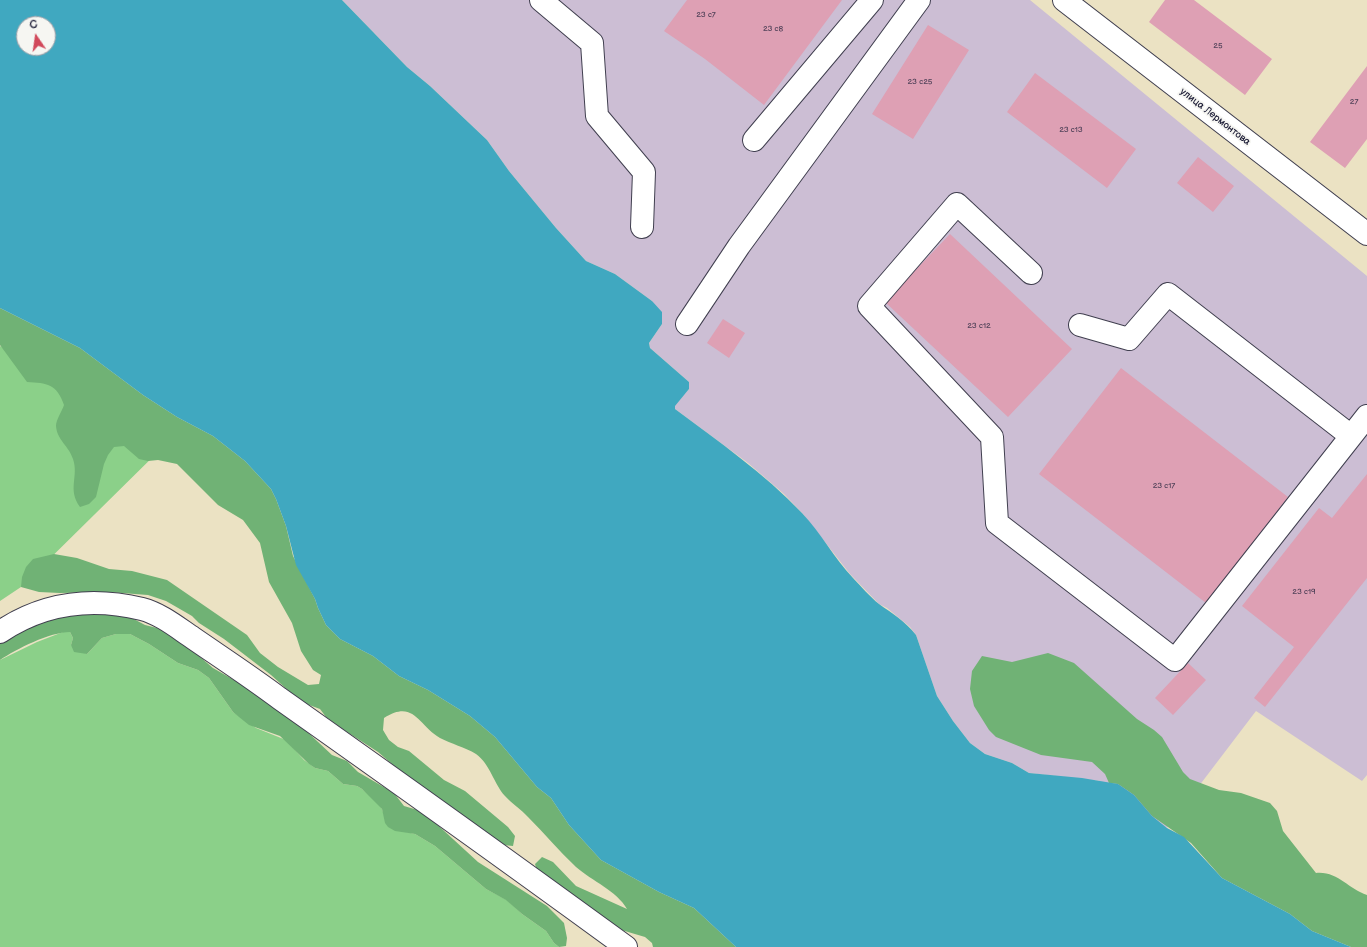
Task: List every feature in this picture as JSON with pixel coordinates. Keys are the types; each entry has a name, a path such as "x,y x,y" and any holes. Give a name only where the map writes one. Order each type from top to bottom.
{"street":[{"path":"541,0 592,43 597,116 644,172 642,227"},
{"path":"754,140 872,0"},
{"path":"687,324 739,246 919,0"},
{"name":"улица Лермонтова","path":"1073,3 1367,234"},
{"path":"1031,272 957,204 869,306 992,437 997,523 1175,660 1367,416"},
{"path":"1080,325 1129,339 1168,294 1351,436"},
{"path":"0,632 17,620 53,607 86,603 117,605 144,610 167,621 236,667 626,947"}],"shaded area":[{"path":"342,0 1030,0 1367,276 1367,775 1362,781 1256,711 1167,828 1100,781 1029,773 1012,763 985,754 970,743 953,721 937,696 916,635 910,627 887,608 879,604 850,574 803,514 784,494 748,463 675,409 674,406 689,389 689,382 650,348 649,343 662,324 652,301 615,274 586,261 556,228 509,171 487,140 430,86 407,67"}],"green space":[{"path":"0,308 80,348 143,395 177,417 213,436 245,461 271,489 286,526 293,556 315,599 326,625 340,639 373,656 399,676 428,690 470,716 495,737 537,787 551,798 569,825 601,860 659,892 694,908 736,947 653,947 652,943 645,937 618,929 538,874 535,864 542,857 553,862 576,886 627,909 611,891 576,867 525,814 508,799 501,791 481,758 472,752 440,738 415,716 402,711 384,718 383,730 389,740 398,747 409,751 444,780 465,791 508,827 515,836 513,846 503,845 400,771 378,752 326,717 320,709 301,702 271,675 224,639 199,623 192,616 166,601 148,595 109,592 39,592 21,587 22,577 26,567 33,559 54,554 77,558 109,569 132,571 167,580 247,635 260,653 278,667 308,685 319,684 321,675 313,670 301,651 292,623 269,582 260,543 243,520 218,505 177,464 158,460 148,461 139,459 124,446 114,447 104,464 96,497 89,504 80,507 74,494 75,472 73,459 69,450 61,439 56,426 64,405 58,393 50,386 46,384 27,382 0,345"},
{"path":"0,346 168,442 21,587 0,601"},
{"path":"97,613 130,617 145,625 161,629 188,643 199,656 213,668 248,688 302,727 332,755 347,761 358,772 394,793 404,806 421,811 478,862 547,906 564,923 567,938 566,946 559,947 554,943 546,931 522,914 506,900 486,889 435,846 415,834 395,831 388,827 385,823 382,809 362,789 357,786 343,784 328,771 315,768 280,736 249,725 233,712 209,678 198,670 178,663 149,644 130,634 116,634 102,638 87,654 74,652 71,645 73,638 70,632 62,633 43,638 0,660 0,640 50,617"},
{"path":"63,632 70,632 73,638 71,645 87,654 102,638 116,634 130,634 149,644 178,663 198,670 209,678 233,712 256,728 286,740 304,760 315,768 328,771 343,784 357,786 362,789 378,803 384,815 402,831 415,834 435,846 486,889 507,900 522,914 546,931 554,943 559,947 0,947 0,660 37,642"},
{"path":"1048,653 1074,663 1137,719 1162,737 1183,772 1190,779 1219,790 1241,793 1270,803 1277,811 1283,831 1316,873 1331,875 1367,895 1367,947 1351,947 1312,931 1290,914 1222,878 1191,843 1152,816 1134,795 1118,784 1109,783 1105,774 1092,762 1041,755 996,737 989,730 974,706 970,689 972,671 982,656 1012,662"}],"water":[{"path":"0,0 342,0 407,67 430,86 487,140 509,171 556,228 586,261 615,274 652,301 662,312 662,324 649,343 650,348 689,382 689,389 675,406 675,409 741,458 787,498 809,521 846,570 876,601 912,630 916,635 937,696 953,721 970,743 985,754 1012,763 1029,773 1082,778 1118,784 1134,795 1152,816 1167,828 1184,837 1222,878 1290,914 1312,931 1351,947 736,947 694,908 659,892 601,860 569,825 551,798 537,787 495,737 470,716 428,690 399,676 373,656 340,639 326,625 315,599 296,565 286,526 271,489 245,461 213,436 177,417 143,395 80,348 0,308"}],"building":[{"path":"687,0 842,0 764,105 705,59 664,31"},
{"path":"1165,0 1194,0 1272,59 1245,95 1149,22"},
{"path":"928,25 969,50 913,139 872,114"},
{"path":"1367,66 1367,139 1345,168 1310,142"},
{"path":"1035,73 1136,149 1107,188 1007,112"},
{"path":"1198,157 1234,186 1213,212 1177,183"},
{"path":"950,234 1072,349 1008,417 885,302"},
{"path":"723,319 745,333 729,358 707,343"},
{"path":"1121,368 1288,497 1206,603 1039,474"},
{"path":"1367,474 1367,578 1265,707 1254,698 1294,647 1242,606 1319,508 1332,518"},
{"path":"1188,663 1206,680 1173,715 1155,698"}]}
